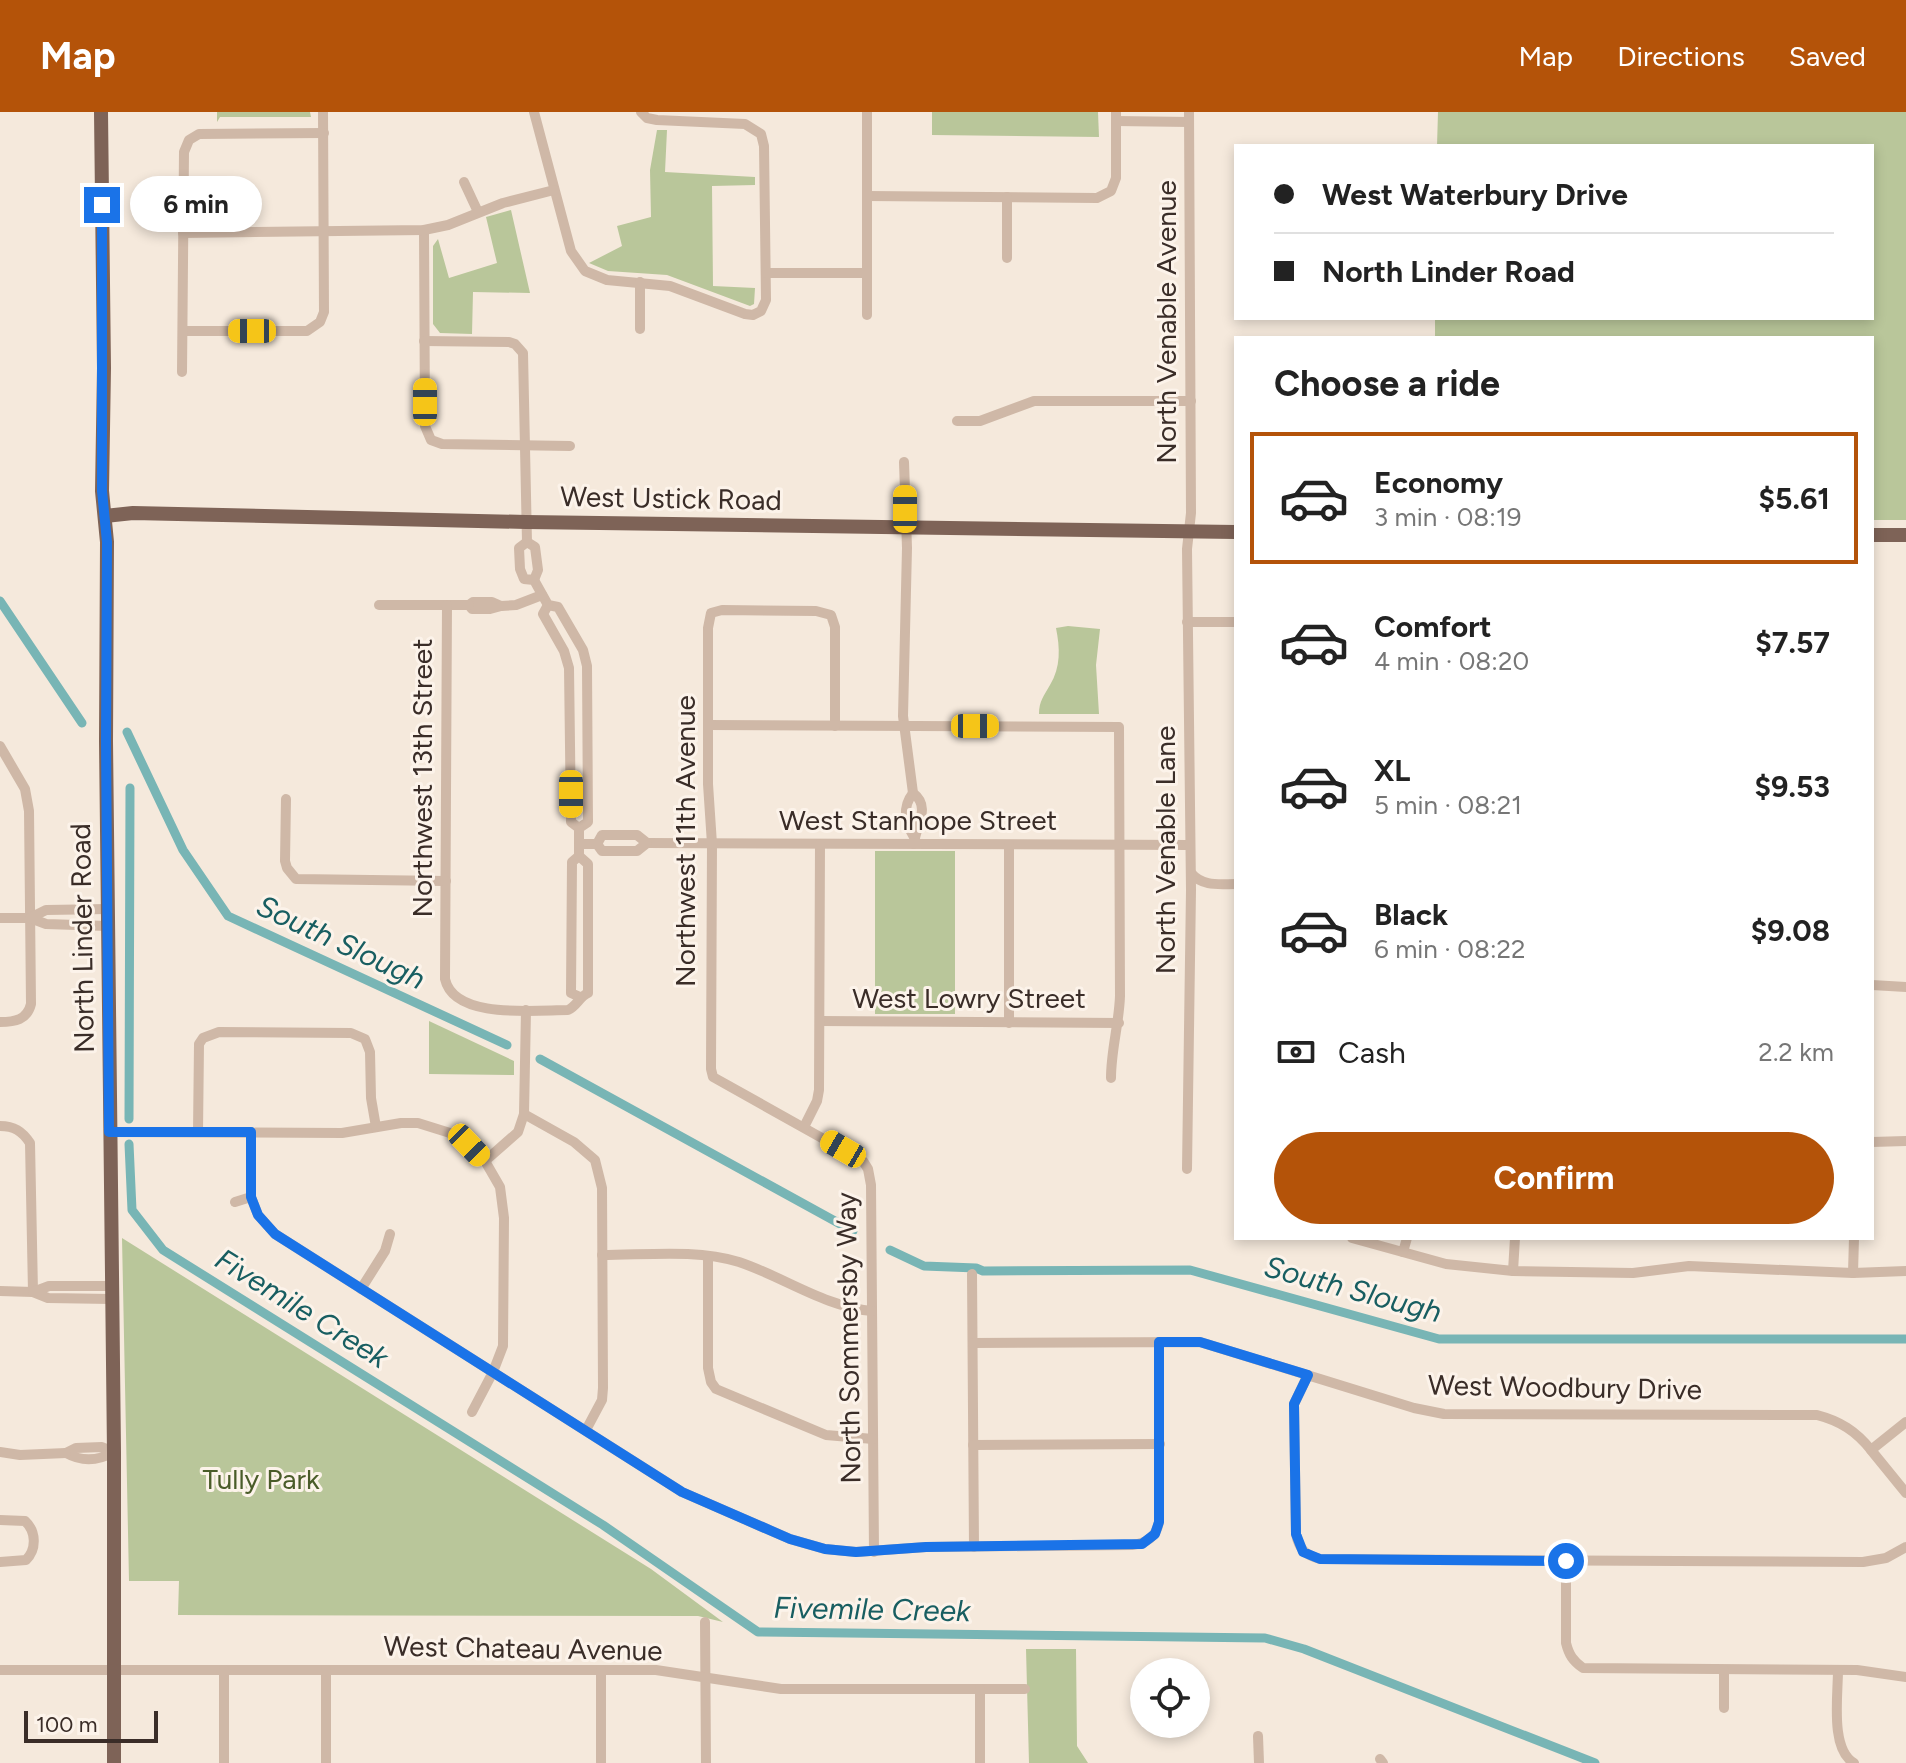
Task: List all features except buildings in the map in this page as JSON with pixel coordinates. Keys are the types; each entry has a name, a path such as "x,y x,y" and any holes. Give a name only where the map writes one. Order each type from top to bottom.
{"main road":[{"name":"North Linder Road","path":"101,112 102,491 107,542 114,1763"},
{"name":"West Ustick Road","path":"105,516 133,513 1234,532"},
{"path":"1874,535 1906,535"}],"street":[{"path":"183,331 307,331 320,322 324,312 323,112"},
{"path":"534,112 571,251 585,271 607,280 670,286 745,314 753,315 761,311 766,300 764,146 761,134 745,124 644,115"},
{"path":"867,112 867,315"},
{"path":"867,196 1097,198 1111,191 1116,178 1116,117 1189,117"},
{"name":"North Venable Avenue","path":"1189,117 1190,531"},
{"path":"182,372 184,152 189,140 199,134 324,133"},
{"path":"464,182 478,212"},
{"path":"183,233 424,230 554,190"},
{"path":"1007,197 1007,258"},
{"path":"424,230 425,426 431,440 442,444 570,446"},
{"path":"766,273 867,273"},
{"path":"640,282 640,329"},
{"path":"424,341 509,342 520,349 524,358 527,542"},
{"path":"957,421 980,421 1034,401 1191,401"},
{"path":"904,462 907,548 904,726 913,793 919,798 923,812 914,841"},
{"name":"North Venable Lane","path":"1187,1169 1191,873 1187,549 1190,531"},
{"path":"527,542 519,548 520,569 524,579 534,580"},
{"path":"527,542 535,547 538,570 534,580 548,605 558,607 573,630 587,666 588,822 579,828"},
{"path":"379,605 469,605 472,609 490,609 516,605 542,595"},
{"name":"Northwest 13th Street","path":"447,605 445,979 447,989 453,996 494,1010 526,1010"},
{"path":"548,605 543,614 564,651 569,668 571,822 579,828"},
{"name":"Northwest 11th Avenue","path":"711,1069 712,844 708,628 711,613 722,610 816,611 831,615 835,627 835,726"},
{"path":"1187,622 1234,622"},
{"path":"708,725 1119,727 1119,1023 1111,1052 1111,1078"},
{"path":"0,746 17,771 28,800 31,1004 26,1015 13,1022 0,1022"},
{"path":"913,793 909,797 906,813 914,841"},
{"path":"286,799 285,861 290,874 302,881 446,881"},
{"path":"485,1161 518,1132 524,1114 526,1010 568,1010 588,993 588,864 579,856 579,828"},
{"name":"West Stanhope Street","path":"597,844 602,835 637,835 647,843 914,841 1009,845 1189,845"},
{"name":"West Stanhope Street","path":"597,844 602,851 637,851 647,843"},
{"name":"West Stanhope Street","path":"579,844 597,844"},
{"path":"804,1127 819,1090 820,844"},
{"path":"1009,845 1009,1023"},
{"path":"579,856 572,862 571,993 580,997"},
{"path":"1191,873 1197,881 1205,884 1234,884"},
{"path":"30,918 46,910 108,909"},
{"path":"0,918 30,918 46,924 107,926"},
{"path":"1874,985 1906,987"},
{"name":"West Lowry Street","path":"820,1021 1119,1023"},
{"path":"198,1132 198,1051 203,1038 219,1032 351,1033 365,1039 370,1052 371,1098 376,1127"},
{"name":"North Sommersby Way","path":"711,1069 713,1077 863,1161 868,1169 871,1185 874,1552"},
{"path":"524,1114 574,1142 595,1160 602,1188 603,1388 602,1400 586,1430"},
{"path":"109,1132 342,1133 401,1123 433,1126 469,1145 485,1161 500,1187 504,1218 503,1346 472,1412"},
{"path":"0,1126 15,1128 30,1143 33,1292"},
{"path":"251,1132 251,1197 258,1215 275,1234 682,1492 790,1539 825,1549 874,1552 926,1547 1142,1544 1155,1534 1159,1522 1159,1342"},
{"path":"1874,1142 1906,1141"},
{"path":"235,1202 251,1197"},
{"path":"361,1289 385,1251 390,1234"},
{"path":"1359,1240 1446,1264 1513,1271 1633,1273 1689,1266 1853,1273 1906,1271"},
{"path":"1403,1252 1406,1240"},
{"path":"1513,1271 1515,1240"},
{"path":"1853,1273 1854,1240"},
{"path":"602,1255 708,1256 736,1262 788,1281 850,1309 872,1311"},
{"path":"708,1256 708,1368 716,1389 826,1435 873,1439"},
{"path":"972,1274 974,1547"},
{"path":"0,1291 33,1292 49,1286 111,1293"},
{"name":"West Woodbury Drive","path":"973,1343 1200,1342 1414,1408 1444,1414 1817,1415 1842,1423 1854,1431 1906,1493"},
{"path":"1308,1375 1294,1404 1296,1534 1303,1552 1320,1559 1863,1562 1886,1558 1906,1547"},
{"path":"1871,1450 1906,1422"},
{"path":"973,1445 1160,1444"},
{"path":"0,1452 20,1455 66,1453 89,1447 102,1447 114,1452"},
{"path":"0,1520 18,1520 29,1524 33,1533 30,1557 20,1562 0,1562"},
{"path":"1566,1561 1566,1643 1574,1662 1583,1668 1874,1671 1906,1677"},
{"path":"705,1622 706,1763"},
{"name":"West Chateau Avenue","path":"0,1670 656,1670 781,1689 1025,1689"},
{"path":"224,1670 224,1763"},
{"path":"326,1670 326,1763"},
{"path":"601,1670 601,1763"},
{"path":"1724,1670 1724,1708"},
{"path":"1838,1670 1838,1737 1841,1751 1854,1763"},
{"path":"980,1689 980,1763"},
{"path":"1258,1736 1259,1763"}],"green space":[{"path":"217,112 310,112 311,117 220,117 217,122"},
{"path":"932,112 1098,112 1099,137 932,135"},
{"path":"1438,112 1906,112 1906,520 1874,520 1874,336 1435,336 1435,320 1874,320 1874,144 1437,144"},
{"path":"657,130 667,130 665,172 755,177 755,185 712,186 713,286 755,288 754,304 750,306 667,275 608,271 589,263 622,246 617,226 651,217 650,170"},
{"path":"511,210 530,293 473,292 472,334 440,333 433,324 433,246 438,239 449,278 497,263 486,217"},
{"path":"1056,628 1100,629 1096,665 1099,714 1039,714 1058,664"},
{"path":"875,851 955,851 955,1014 875,1014"},
{"path":"429,1021 514,1061 514,1075 429,1074"},
{"name":"Tully Park","path":"122,1238 651,1569 723,1622 698,1616 178,1615 179,1581 129,1581"},
{"path":"1026,1649 1076,1649 1077,1746 1088,1763 1029,1763"}],"waterway":[{"name":"Fivemile Creek","path":"0,601 82,723"},
{"name":"South Slough","path":"127,732 183,850 228,916 507,1045"},
{"name":"Fivemile Creek","path":"129,1119 130,788"},
{"name":"South Slough","path":"540,1059 853,1231"},
{"name":"Fivemile Creek","path":"129,1144 132,1210 163,1250 603,1525 758,1632 1265,1638 1304,1649 1595,1763"},
{"name":"South Slough","path":"890,1250 924,1266 983,1271 1190,1270 1439,1339 1906,1339"}],"route":[{"path":"102,205 102,491 107,542 109,1132 251,1132 251,1197 258,1215 275,1234 682,1492 790,1539 825,1549 856,1552 926,1547 1142,1544 1155,1534 1159,1522 1159,1342 1200,1342 1308,1375 1294,1404 1296,1534 1298,1545 1311,1557 1566,1561"}]}
